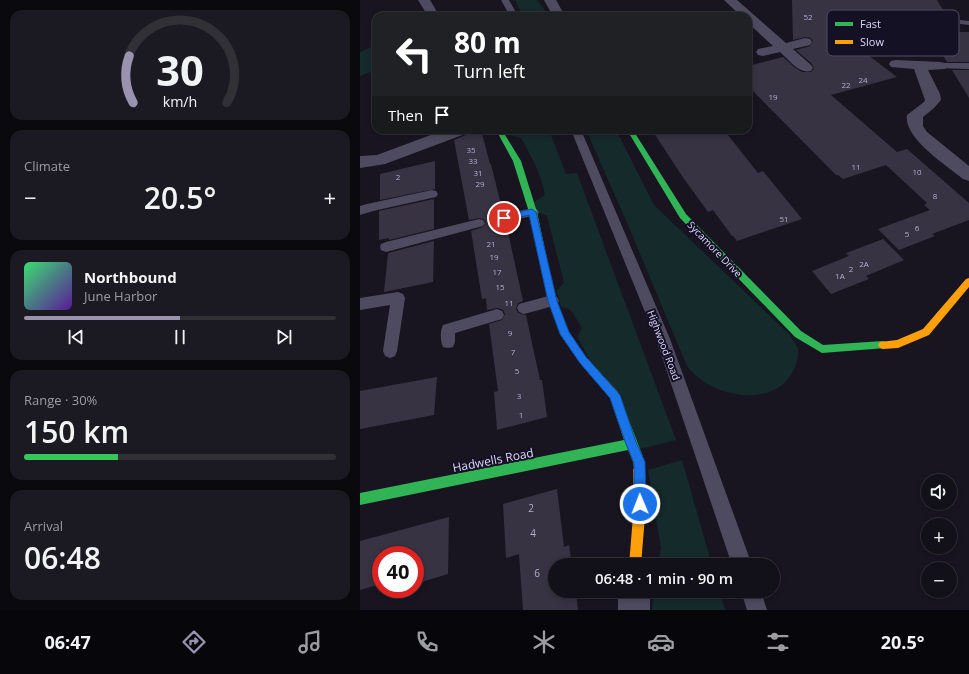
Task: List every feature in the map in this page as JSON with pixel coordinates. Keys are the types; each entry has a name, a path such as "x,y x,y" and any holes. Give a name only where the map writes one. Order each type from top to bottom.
{"street":[{"path":"550,0 557,12"},
{"path":"730,0 744,12"},
{"path":"752,19 806,68"},
{"path":"763,52 805,42"},
{"path":"896,64 940,66"},
{"path":"919,65 932,94 933,100 929,105 915,115 913,122 915,129 921,136 969,175"},
{"path":"360,162 379,160 448,134"},
{"path":"501,134 516,161 532,212 552,301 564,334 583,360 614,395 631,444 639,462 640,504 636,558"},
{"name":"Sycamore Drive","path":"632,134 683,216 798,334 822,349 898,344 926,332 969,281"},
{"name":"Hadwells Road","path":"360,499 584,455 631,444"},
{"path":"634,598 634,610"}],"lane":[{"path":"505,0 512,12"},
{"path":"940,66 969,66"},
{"name":"Highwood Road","path":"578,134 663,340 701,444 740,558"},
{"path":"360,211 371,207 432,194"},
{"path":"504,218 532,212"},
{"path":"386,247 479,223"},
{"path":"360,304 398,298 390,351"},
{"path":"524,308 552,301"},
{"path":"448,342 448,329 497,315"},
{"path":"753,598 757,610"}],"green space":[{"path":"515,0 537,0 546,12 521,12"},
{"path":"372,47 372,72 360,76 360,52"},
{"path":"551,134 566,174 577,173 676,440 640,449 577,337 582,328 571,310 561,307 557,291 564,282 547,216 537,212 534,202 545,195 539,173 521,138 510,135"},
{"path":"588,134 618,134 654,205 790,335 798,349 798,353 795,367 786,381 774,390 759,394 743,395 727,392 711,386 698,377 687,366 628,225"},
{"path":"682,460 710,558 659,558 661,548 648,470"},
{"path":"653,598 721,598 725,610 652,610"}],"building":[{"path":"792,0 937,0 943,10 827,10 827,56 869,56 897,77 831,95 897,152 907,149 969,203 969,220 932,234 935,236 899,250 878,229 930,210 924,205 927,203 886,165 843,179 836,175 752,90 752,65 783,57 802,72 811,72 814,69 812,64 796,50 810,46 813,41 810,38 805,37 793,40"},
{"path":"959,32 969,32 969,62 947,62 943,56 959,56"},
{"path":"952,70 969,70 969,98"},
{"path":"482,134 491,164 503,213 499,214 497,219 500,222 506,223 523,301 518,303 516,309 518,313 526,315 540,380 542,380 547,417 497,430 494,392 498,391 489,324 502,320 505,314 503,310 498,308 487,310 486,298 482,299 471,231 483,227 486,222 479,218 469,220 454,140 466,135"},
{"path":"655,134 727,134 758,173 763,171 802,219 737,241 713,210 708,212"},
{"path":"435,161 435,189 380,200 380,174"},
{"path":"434,199 434,229 389,240 389,238 379,240 379,211"},
{"path":"883,239 904,260 866,276 869,279 831,294 812,271 849,256 846,253"},
{"path":"434,241 433,282 384,292 388,253"},
{"path":"437,377 434,415 360,429 360,391"},
{"path":"557,489 564,547 569,545 571,558 548,558 548,598 577,598 578,610 523,610 519,554 506,558 503,504"},
{"path":"449,517 448,574 424,581 424,546 372,546 372,587 360,590 360,541"}],"traffic: fast":[{"path":"501,134 517,161 533,212 552,301 565,334 583,360 614,395 631,444 639,462 639,470"},
{"path":"632,134 683,216 798,334 822,349 883,345"},
{"path":"360,499 631,444"}],"traffic: slow":[{"path":"883,345 898,344 926,332 969,281"},
{"path":"636,558 640,504 639,470"}],"route":[{"path":"504,218 532,212 552,301 564,334 583,360 614,395 631,444 639,462 640,504"}]}
